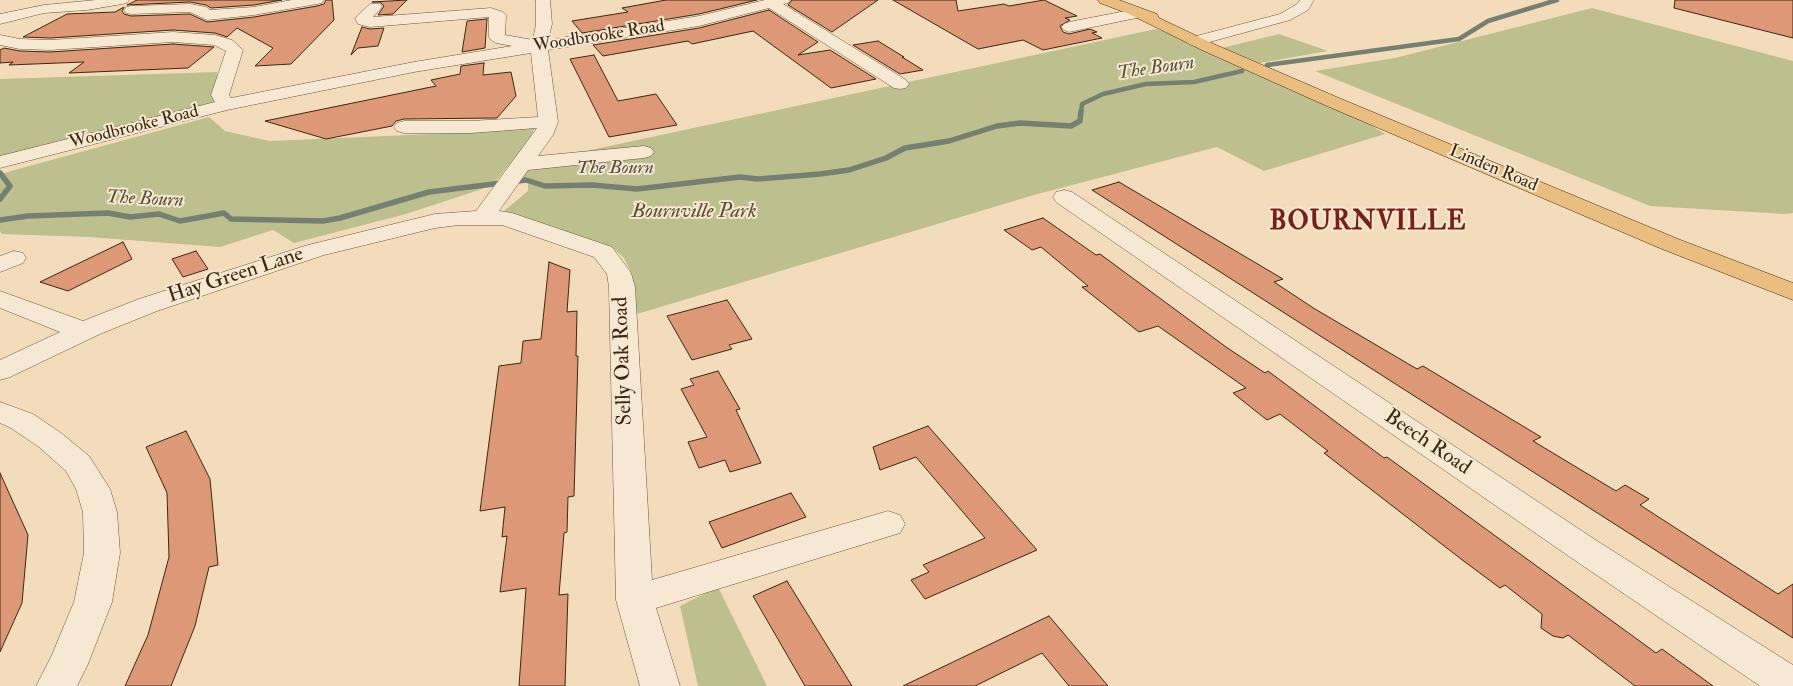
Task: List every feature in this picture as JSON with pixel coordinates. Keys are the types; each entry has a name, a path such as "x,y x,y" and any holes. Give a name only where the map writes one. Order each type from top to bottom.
{"highway":[{"name":"Linden Road","path":"1105,0 1333,102 1660,240 1793,292"}],"street":[{"path":"224,13 289,0"},
{"path":"174,37 207,15 254,11 317,0"},
{"path":"483,217 543,135 548,122 539,46 544,24 543,0"},
{"path":"1195,41 1285,17 1303,7 1307,0"},
{"path":"777,2 900,84"},
{"name":"Woodbrooke Road","path":"0,162 226,105 269,96 278,103 285,105 307,105 402,85 413,79 414,67 700,20 777,2"},
{"path":"0,19 44,8 126,5 190,8 201,10 207,15"},
{"path":"375,7 362,18 363,21 491,12 498,15 497,37 502,40 539,46"},
{"path":"1220,19 1264,9 1285,17"},
{"path":"1069,26 1136,13"},
{"path":"1,45 23,36 85,38 86,44"},
{"path":"1,45 86,44 117,47 174,37 215,40 235,50 220,94 226,105"},
{"path":"404,127 471,127 548,122"},
{"path":"513,176 644,152"},
{"name":"Beech Road","path":"1064,197 1574,542 1793,686"},
{"name":"Hay Green Lane","path":"0,371 84,331 148,305 316,250 435,221 483,217"},
{"name":"Selly Oak Road","path":"483,217 509,219 603,252 618,273 622,287 635,600 660,686"},
{"path":"0,299 84,331"},
{"path":"0,412 22,421 50,440 78,464 94,489 100,512 102,553 93,602 68,664 56,686"},
{"path":"635,600 888,524"}],"green space":[{"path":"1592,8 1793,61 1793,213 1650,206 1315,71 1395,58"},
{"name":"Bournville Park","path":"1156,29 1195,41 1333,102 1385,134 1264,171 1217,147 1034,195 637,314 630,270 624,258 612,247 504,211 528,191 528,183 516,179 535,165 572,154"},
{"path":"1279,34 1328,51 1260,63 1222,48"},
{"path":"217,72 220,95 213,104 0,158 0,79"},
{"path":"209,117 225,131 270,141 479,132 535,126 531,138 496,181 482,189 406,214 294,243 273,230 220,247 89,237 2,234 0,231 0,174"},
{"path":"718,587 767,686 698,686 680,606"}],"building":[{"path":"137,0 282,0 254,5 211,8 206,5 190,2 127,5"},
{"path":"326,0 332,0 334,20 291,64 255,66 273,48 237,28 227,37 215,33 173,30 50,38 23,37 67,14 115,12 124,7 122,11 124,14 131,16 190,14 207,22 254,17 317,6 324,4"},
{"path":"407,0 393,14 378,15 384,6 380,2 372,2"},
{"path":"666,0 757,0 699,14 582,33 572,21 628,12 622,8"},
{"path":"792,0 878,0 832,32 788,5"},
{"path":"893,0 956,0 958,11 1004,4 1009,6 1044,0 1077,16 1065,18 1070,20 1060,26 1063,32 1069,34 1090,29 1097,32 1092,33 1102,38 1043,50 1023,40 978,49"},
{"path":"1675,0 1793,0 1793,38 1674,8"},
{"path":"769,10 818,42 798,55 830,50 876,79 831,88 753,31 692,44 688,41 603,56 593,45 699,28"},
{"path":"487,19 485,48 462,52 467,21"},
{"path":"362,27 370,29 384,28 378,46 358,48 351,55"},
{"path":"878,41 923,70 900,74 853,45"},
{"path":"173,44 214,47 188,68 69,73 84,62 9,65 13,62 0,63 0,50 4,48 20,51 50,52"},
{"path":"594,55 618,101 656,94 677,125 609,137 570,59"},
{"path":"484,63 483,75 511,72 516,96 497,118 404,119 396,121 392,126 326,139 265,121 436,86 431,80 460,74 461,66"},
{"path":"1119,182 1283,279 1274,282 1315,309 1417,369 1423,366 1541,437 1533,441 1616,491 1625,485 1649,499 1640,505 1778,594 1793,584 1793,638 1092,190"},
{"path":"1043,218 1096,255 1100,254 1226,347 1265,373 1268,371 1384,458 1387,457 1656,653 1662,649 1713,686 1635,686 1568,635 1563,638 1553,636 1541,628 1542,614 1505,585 1500,588 1461,559 1324,453 1328,451 1280,414 1267,420 1233,393 1246,388 1158,326 1139,332 1082,287 1088,286 1041,247 1032,250 1004,230"},
{"path":"123,242 132,259 68,291 40,282"},
{"path":"196,251 208,269 183,277 172,259"},
{"path":"549,262 570,270 567,312 577,311 576,356 578,356 574,496 568,497 567,532 564,533 559,595 568,594 565,686 519,686 526,588 500,592 507,536 502,537 505,507 480,511 499,366 521,363 523,341 541,339"},
{"path":"727,300 752,339 729,345 732,349 692,360 667,316"},
{"path":"718,371 740,409 736,410 761,463 730,472 725,460 699,468 688,442 707,437 681,389 694,385 690,379"},
{"path":"928,426 1037,550 925,599 911,580 929,572 923,565 985,538 916,457 880,470 873,447"},
{"path":"186,431 210,479 218,565 209,567 195,626 171,686 125,686 148,635 169,557 167,493 146,447"},
{"path":"0,473 28,535 22,603 0,652"},
{"path":"791,493 806,517 722,548 709,522"},
{"path":"787,581 852,686 805,686 753,596"},
{"path":"1049,616 1108,686 1069,686 1042,653 975,686 903,686"}],"waterway":[{"name":"The Bourn","path":"1267,65 1459,39 1488,21 1557,0"},
{"name":"The Bourn","path":"1081,113 1082,104 1103,94 1146,84 1194,82 1242,71"},
{"name":"The Bourn","path":"0,220 28,216 108,213 130,217 159,214 180,221 224,213 231,219 323,221 340,218 429,192 526,180 545,186 592,185 637,189 740,177 758,179 820,174 849,170 886,158 905,148 949,141 997,126 1020,123 1071,126 1080,121 1081,111"},
{"name":"The Bourn","path":"0,173 10,186 0,199"}],"district":[{"name":"BOURNVILLE","path":"1368,223"}]}
